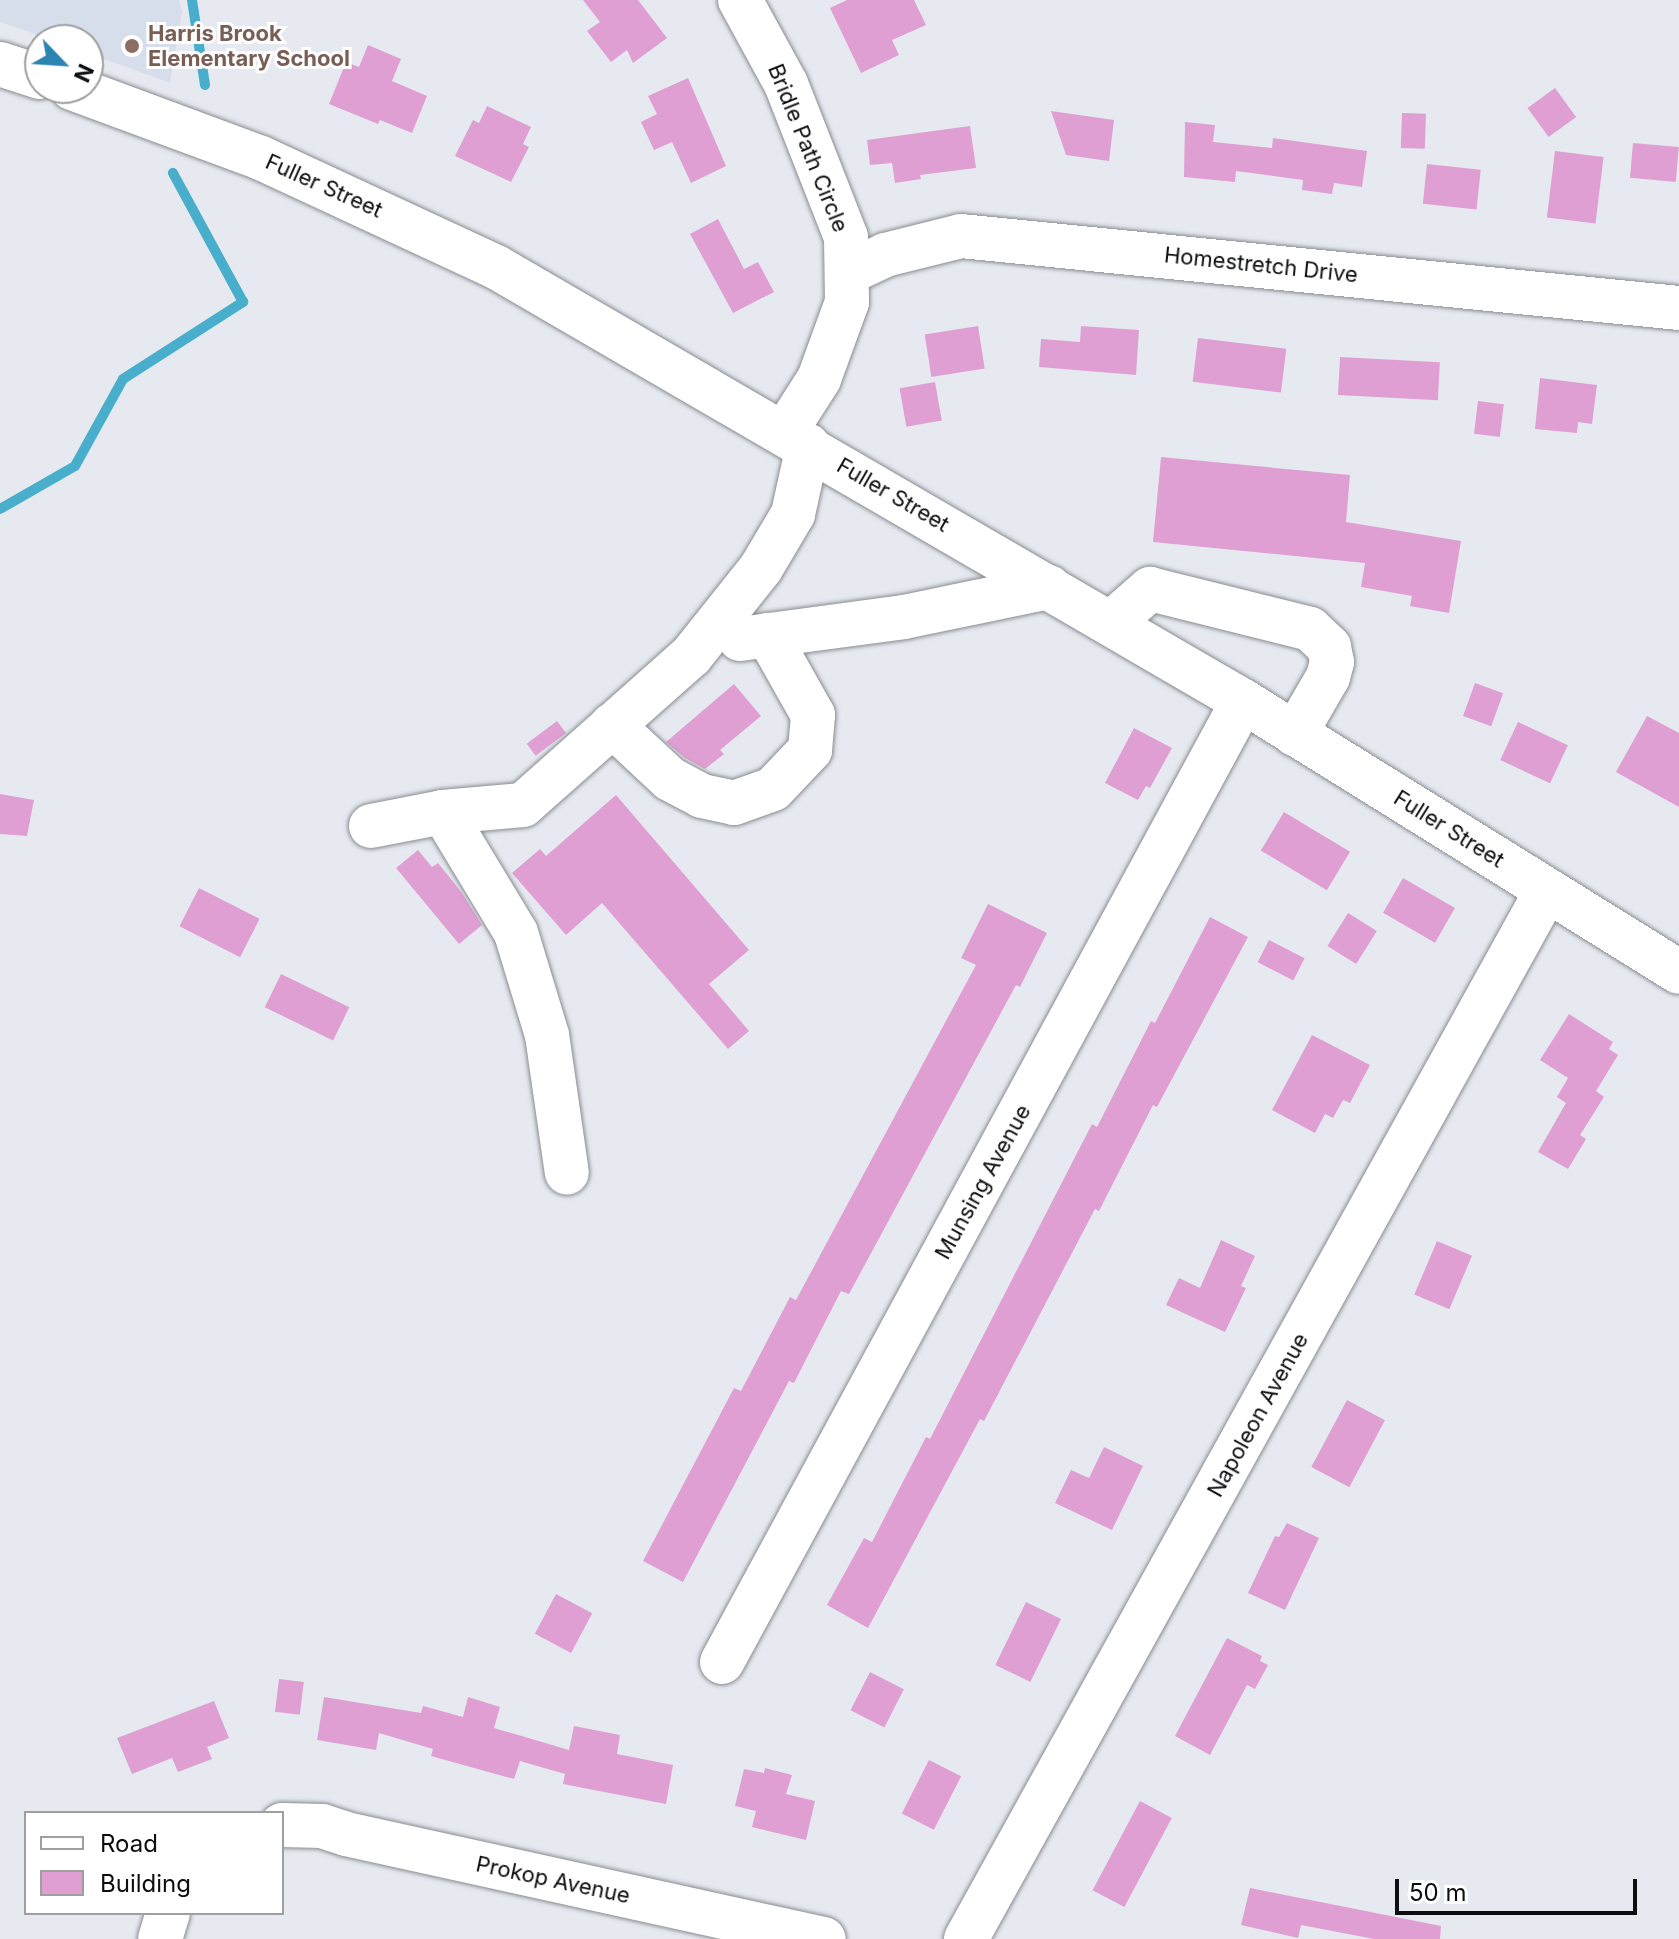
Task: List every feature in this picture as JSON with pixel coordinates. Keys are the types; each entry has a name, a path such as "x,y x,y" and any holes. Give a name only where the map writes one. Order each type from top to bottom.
{"street":[{"name":"Bridle Path Circle","path":"740,0 786,84 844,224 849,272 847,302 797,439"},
{"path":"0,64 24,72"},
{"name":"Fuller Street","path":"104,100 261,158 482,260 797,439 1243,701 1679,972"},
{"name":"Homestretch Drive","path":"849,272 885,255 961,236 1679,308"},
{"path":"371,826 443,812 523,805 612,725 700,644 761,568 793,514 797,439"},
{"path":"700,644 904,617 1049,587"},
{"path":"1111,623 1150,589 1310,629 1329,647 1332,662 1328,677 1295,734"},
{"path":"612,725 670,779 702,796 734,803 773,789 810,750 813,715 768,635"},
{"name":"Munsing Avenue","path":"722,1662 1243,701"},
{"path":"443,812 516,933 547,1035 567,1173"},
{"name":"Napoleon Avenue","path":"966,1939 1153,1607 1547,890"},
{"name":"Prokop Avenue","path":"284,1825 322,1826 346,1834 824,1939"},
{"path":"160,1939 167,1915"}],"shaded area":[{"name":"Harris Brook Elementary School","path":"0,0 179,0 182,12 170,83 104,59 104,24 24,24 24,30 0,22"}],"building":[{"path":"583,0 638,0 667,38 633,63 627,50 611,62 587,31 600,22"},
{"path":"847,0 914,0 926,25 892,40 899,55 861,73 830,8"},
{"path":"368,45 401,59 392,81 427,96 412,133 380,120 378,124 329,104 346,62 359,67"},
{"path":"688,78 726,166 691,183 672,142 654,150 641,122 657,114 648,96"},
{"path":"1555,88 1576,117 1549,137 1527,108"},
{"path":"487,106 531,127 523,144 529,147 511,182 455,156 473,120 479,123"},
{"path":"1051,111 1114,120 1109,161 1066,155"},
{"path":"1402,113 1426,114 1425,149 1401,148"},
{"path":"1185,122 1215,125 1213,142 1272,148 1273,138 1367,151 1362,187 1334,183 1332,194 1302,190 1303,180 1236,171 1235,182 1184,177"},
{"path":"970,126 976,168 920,175 921,179 895,183 892,163 870,165 867,140"},
{"path":"1633,143 1679,147 1676,182 1630,178"},
{"path":"1555,151 1604,157 1595,223 1547,218"},
{"path":"1427,164 1481,170 1477,209 1423,204"},
{"path":"718,219 744,269 758,262 774,292 733,313 690,234"},
{"path":"978,326 985,368 931,377 925,334"},
{"path":"1081,326 1139,330 1136,375 1039,367 1041,339 1080,342"},
{"path":"1198,338 1286,349 1281,393 1193,382"},
{"path":"1340,357 1440,362 1438,400 1338,395"},
{"path":"1540,378 1597,385 1592,424 1578,422 1577,433 1535,429"},
{"path":"935,382 942,420 906,427 900,388"},
{"path":"1478,401 1504,404 1500,437 1474,434"},
{"path":"1161,457 1350,475 1346,522 1461,541 1449,613 1410,606 1412,596 1361,587 1365,563 1153,542"},
{"path":"1475,683 1503,693 1491,726 1463,716"},
{"path":"734,684 761,716 720,750 724,754 705,769 666,742"},
{"path":"1647,716 1679,733 1679,807 1616,772"},
{"path":"557,721 566,733 536,756 527,744"},
{"path":"1518,722 1568,745 1550,783 1500,760"},
{"path":"1134,728 1172,748 1150,788 1146,786 1138,800 1105,783"},
{"path":"0,794 34,800 27,836 0,834"},
{"path":"616,795 749,950 709,984 749,1031 728,1049 602,903 566,935 512,873 540,849 546,856"},
{"path":"1284,812 1350,852 1327,890 1261,851"},
{"path":"418,850 432,867 438,863 482,925 459,944 396,868"},
{"path":"1403,878 1455,908 1435,943 1383,913"},
{"path":"199,888 260,919 240,957 179,926"},
{"path":"988,904 1047,933 849,1294 841,1291 794,1383 789,1381 683,1582 643,1561 734,1388 741,1391 790,1297 796,1300 976,965 961,958"},
{"path":"1348,913 1377,931 1356,964 1327,946"},
{"path":"1210,917 1248,937 1157,1107 1153,1105 1099,1211 1095,1209 984,1421 980,1419 868,1628 827,1605 864,1538 872,1542 926,1437 930,1439 1092,1124 1097,1127 1151,1021 1155,1023"},
{"path":"1269,940 1305,958 1293,980 1258,962"},
{"path":"281,974 349,1007 333,1041 265,1007"},
{"path":"1569,1014 1613,1042 1609,1049 1618,1055 1596,1091 1604,1097 1580,1135 1586,1139 1568,1169 1538,1152 1566,1103 1557,1097 1568,1078 1540,1060"},
{"path":"1312,1035 1370,1065 1350,1103 1343,1100 1333,1118 1325,1114 1315,1133 1272,1110"},
{"path":"1221,1240 1255,1256 1241,1286 1246,1288 1225,1332 1166,1305 1179,1278 1200,1288"},
{"path":"1437,1241 1472,1256 1449,1309 1414,1294"},
{"path":"1347,1400 1385,1420 1349,1487 1311,1467"},
{"path":"1104,1447 1143,1466 1112,1530 1055,1503 1071,1470 1089,1478"},
{"path":"1287,1523 1319,1538 1285,1610 1248,1593 1275,1536 1279,1537"},
{"path":"556,1594 592,1613 571,1653 535,1634"},
{"path":"1026,1602 1061,1619 1030,1682 995,1665"},
{"path":"1227,1638 1262,1656 1260,1661 1268,1665 1255,1689 1247,1685 1210,1755 1175,1736"},
{"path":"870,1672 904,1689 884,1728 850,1710"},
{"path":"279,1679 304,1682 300,1715 275,1712"},
{"path":"324,1697 421,1713 423,1706 463,1717 468,1697 500,1707 494,1728 569,1750 574,1726 620,1735 617,1754 673,1765 666,1804 563,1784 565,1774 520,1761 514,1779 431,1756 433,1749 379,1733 376,1750 317,1740"},
{"path":"214,1701 229,1738 207,1747 212,1759 178,1772 172,1758 132,1774 117,1738"},
{"path":"929,1760 961,1776 934,1830 902,1813"},
{"path":"765,1768 792,1775 786,1794 815,1801 806,1840 752,1827 756,1811 735,1806 744,1769 764,1773"},
{"path":"1140,1801 1172,1818 1124,1907 1093,1890"},
{"path":"1250,1888 1441,1926 1440,1939 1374,1939 1301,1925 1298,1938 1241,1925"}],"waterway":[{"path":"192,0 205,85"},
{"path":"0,509 75,466 123,379 243,302 173,173"}],"place":[{"name":"Harris Brook Elementary School","path":"132,46"}]}
